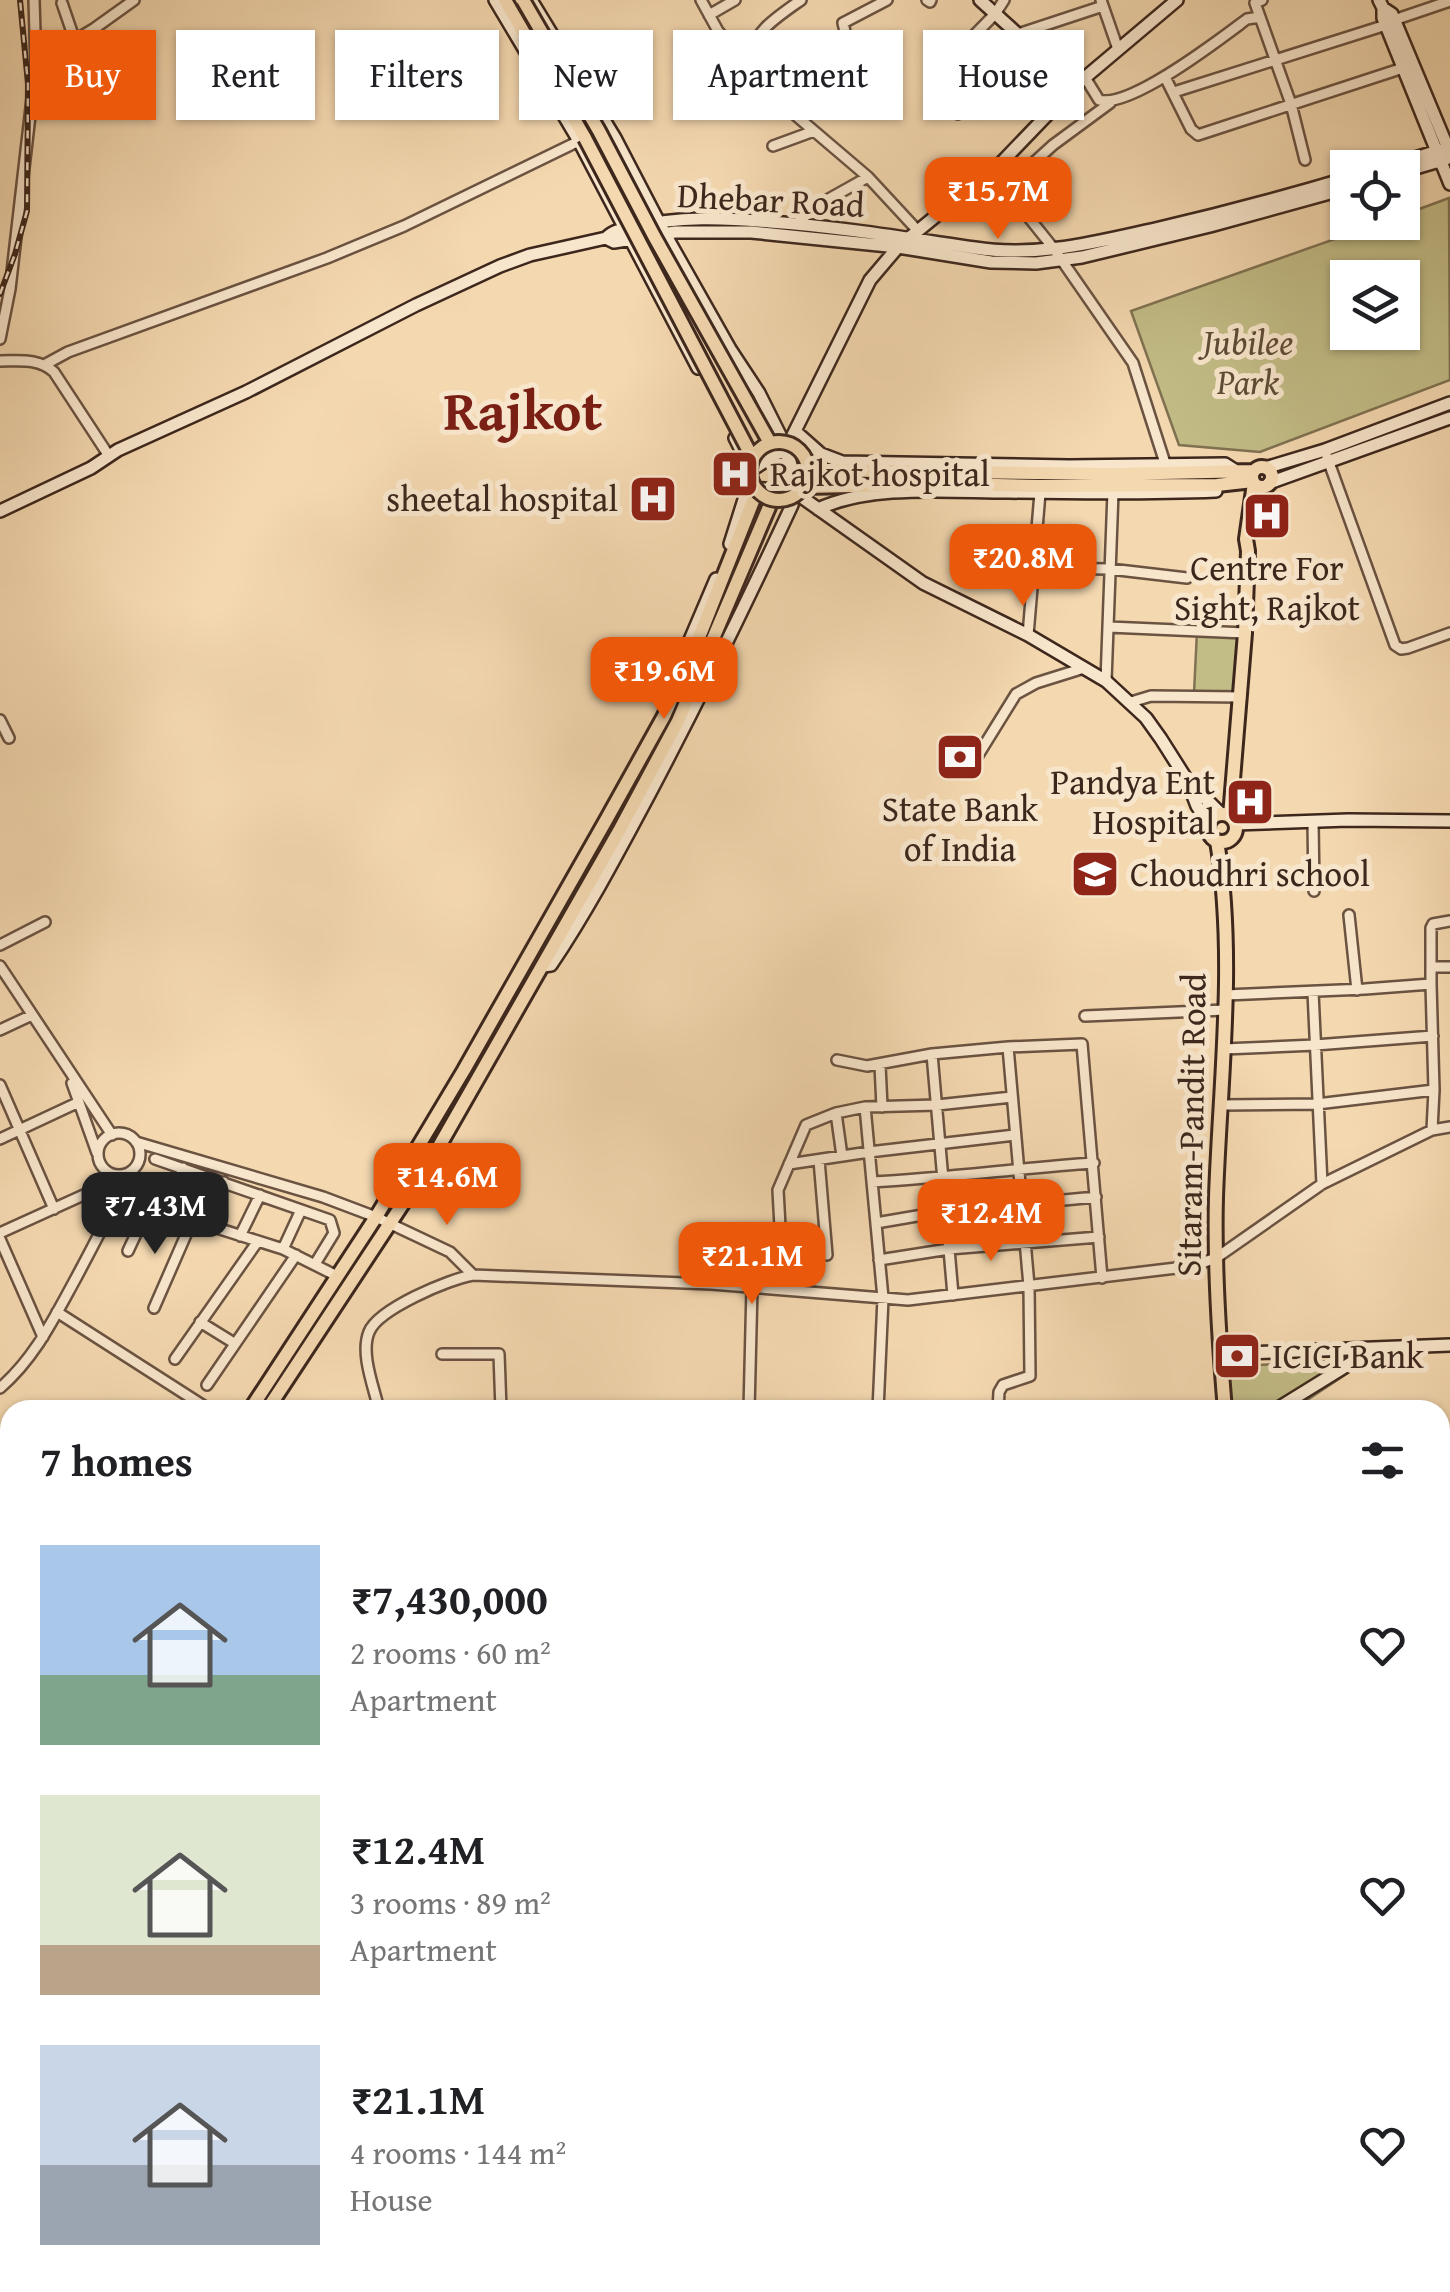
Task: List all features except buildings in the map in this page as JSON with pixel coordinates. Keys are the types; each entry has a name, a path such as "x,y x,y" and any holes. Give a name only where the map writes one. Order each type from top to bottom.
{"main road":[{"path":"505,0 584,138 752,457"},
{"path":"523,0 776,447"},
{"path":"273,1400 383,1220 664,716 698,640 750,484 752,457 758,450 776,447 780,442 802,454 808,470 790,498 772,500 750,484"},
{"path":"808,470 1216,479"},
{"path":"798,489 1260,479 1246,540 1245,633 1229,818 1235,832 1223,840 1210,836 1208,823 1214,816 1229,818"},
{"path":"257,1400 338,1276 429,1164 544,965 678,722 772,500"},
{"name":"Sitaram-Pandit Road","path":"1223,840 1226,1002 1216,1258 1224,1400"}],"street":[{"path":"34,0 36,30"},
{"path":"90,30 134,0"},
{"path":"494,0 628,234 741,450 750,484"},
{"path":"532,0 615,138 730,349 760,393 780,435 776,447"},
{"path":"701,0 717,30"},
{"path":"709,15 735,0"},
{"path":"763,30 802,0"},
{"path":"845,30 843,23 887,0"},
{"path":"980,0 1013,30"},
{"path":"978,30 1004,0"},
{"path":"1084,80 1176,0"},
{"path":"1262,0 1254,3 1291,104 1304,160"},
{"path":"1174,92 1450,1"},
{"path":"62,2 72,30"},
{"path":"1029,30 1102,3 1118,49"},
{"path":"1381,4 1392,14 1390,23 1403,68 1446,153"},
{"path":"1165,464 1133,364 1054,248 1026,214 1016,190 1018,177 1110,102 1165,77 1248,19 1260,17"},
{"path":"1390,23 1446,153 1450,184"},
{"path":"1165,77 1191,129 1198,135 1403,68"},
{"path":"1084,86 1098,100 1110,102"},
{"path":"0,338 10,289 30,116"},
{"path":"801,120 868,178 914,234"},
{"path":"750,484 776,447 795,432 870,280 898,247 1001,163 1044,120"},
{"path":"773,146 814,131"},
{"path":"46,364 84,346 404,226 578,141"},
{"path":"1420,159 1446,153"},
{"path":"1420,164 1446,153"},
{"path":"796,224 818,205 868,178"},
{"name":"Dhebar Road","path":"0,511 500,266 606,238 612,232 628,234 727,219 914,234 998,251 1035,251 1119,237 1330,183"},
{"name":"Dhebar Road","path":"662,228 770,233 1016,264 1062,260 1330,193"},
{"path":"0,361 46,364 109,456"},
{"path":"1327,456 1450,403"},
{"path":"1260,479 1450,418"},
{"path":"795,432 821,454 842,462 1225,464 1236,477 1226,490 875,494 842,499 818,509"},
{"path":"776,447 794,472 798,489 818,509 924,583 1028,634 1106,681 1146,718 1162,739 1208,823"},
{"path":"1327,456 1395,646 1408,648 1450,633"},
{"path":"750,484 798,489"},
{"path":"544,965 551,965 627,836 702,694 798,489"},
{"path":"1028,634 1040,492"},
{"path":"1106,681 1112,492"},
{"path":"1034,568 1110,569 1187,578"},
{"path":"1109,628 1245,633"},
{"path":"972,765 1016,694 1036,683 1085,668"},
{"path":"1130,702 1151,696 1240,697"},
{"path":"0,720 9,738"},
{"path":"1187,780 1229,818 1450,821"},
{"path":"1314,822 1314,892"},
{"path":"1349,915 1357,990"},
{"path":"1432,1130 1432,924 1450,921"},
{"path":"0,945 44,922"},
{"path":"1431,967 1450,967"},
{"path":"1,971 112,1135"},
{"path":"1085,1016 1431,984"},
{"path":"1313,992 1322,1184"},
{"path":"0,1030 32,1015"},
{"path":"1224,1049 1433,1036"},
{"path":"838,1060 866,1066 932,1054 1082,1044 1102,1278"},
{"path":"999,1400 1003,1385 1030,1376 1029,1286 1008,1047"},
{"path":"932,1054 954,1295"},
{"path":"880,1064 882,1107"},
{"path":"68,1070 101,1164 110,1178 113,1209"},
{"path":"0,1085 54,1209"},
{"path":"1222,1105 1316,1104 1434,1090"},
{"path":"781,1245 778,1190 806,1126 836,1113 865,1107 1012,1097"},
{"path":"0,1139 78,1102"},
{"path":"865,1107 883,1298 878,1400"},
{"path":"836,1113 842,1156"},
{"path":"377,1400 366,1351 368,1333 388,1312 454,1278 752,1287 908,1300 1193,1266 1216,1258 1322,1184 1432,1130 1450,1127"},
{"path":"98,1156 103,1141 125,1134 136,1142 383,1220 450,1252 472,1276"},
{"path":"789,1164 1016,1135"},
{"path":"0,1388 19,1372 57,1312 139,1160 136,1142"},
{"path":"155,1159 330,1220 334,1233 315,1264"},
{"path":"819,1160 827,1255"},
{"path":"872,1182 1094,1163"},
{"path":"167,1213 183,1168"},
{"path":"43,1337 0,1236 110,1178 129,1173"},
{"path":"208,1226 224,1182"},
{"path":"240,1236 260,1195"},
{"path":"876,1223 946,1210 1096,1196"},
{"path":"135,1202 283,1250 338,1276"},
{"path":"128,1251 149,1206"},
{"path":"283,1250 302,1210"},
{"path":"154,1308 192,1221"},
{"path":"879,1260 950,1249 1099,1237"},
{"path":"176,1360 258,1241"},
{"path":"208,1385 296,1255"},
{"path":"749,1400 752,1287"},
{"path":"57,1312 194,1400"},
{"path":"200,1322 234,1343"},
{"path":"1221,1354 1450,1345"},
{"path":"1291,1400 1376,1348"},
{"path":"442,1354 499,1354 501,1400"}],"green space":[{"name":"Jubilee Park","path":"1449,198 1450,380 1260,452 1179,445 1131,311 1332,240 1420,240 1420,209"},
{"path":"1197,631 1245,633 1241,697 1194,693"},
{"path":"1369,1359 1307,1400 1225,1400 1223,1367"}],"railway":[{"path":"0,294 27,211 28,84 20,0"}],"place":[{"name":"Rajkot hospital","path":"735,474"},
{"name":"sheetal hospital","path":"653,499"},
{"name":"Centre For Sight, Rajkot","path":"1267,516"},
{"name":"State Bank of India","path":"960,757"},
{"name":"Pandya Ent Hospital","path":"1250,802"},
{"name":"Choudhri school","path":"1095,874"},
{"name":"ICICI Bank","path":"1237,1356"}],"district":[{"name":"Rajkot","path":"523,411"}]}
